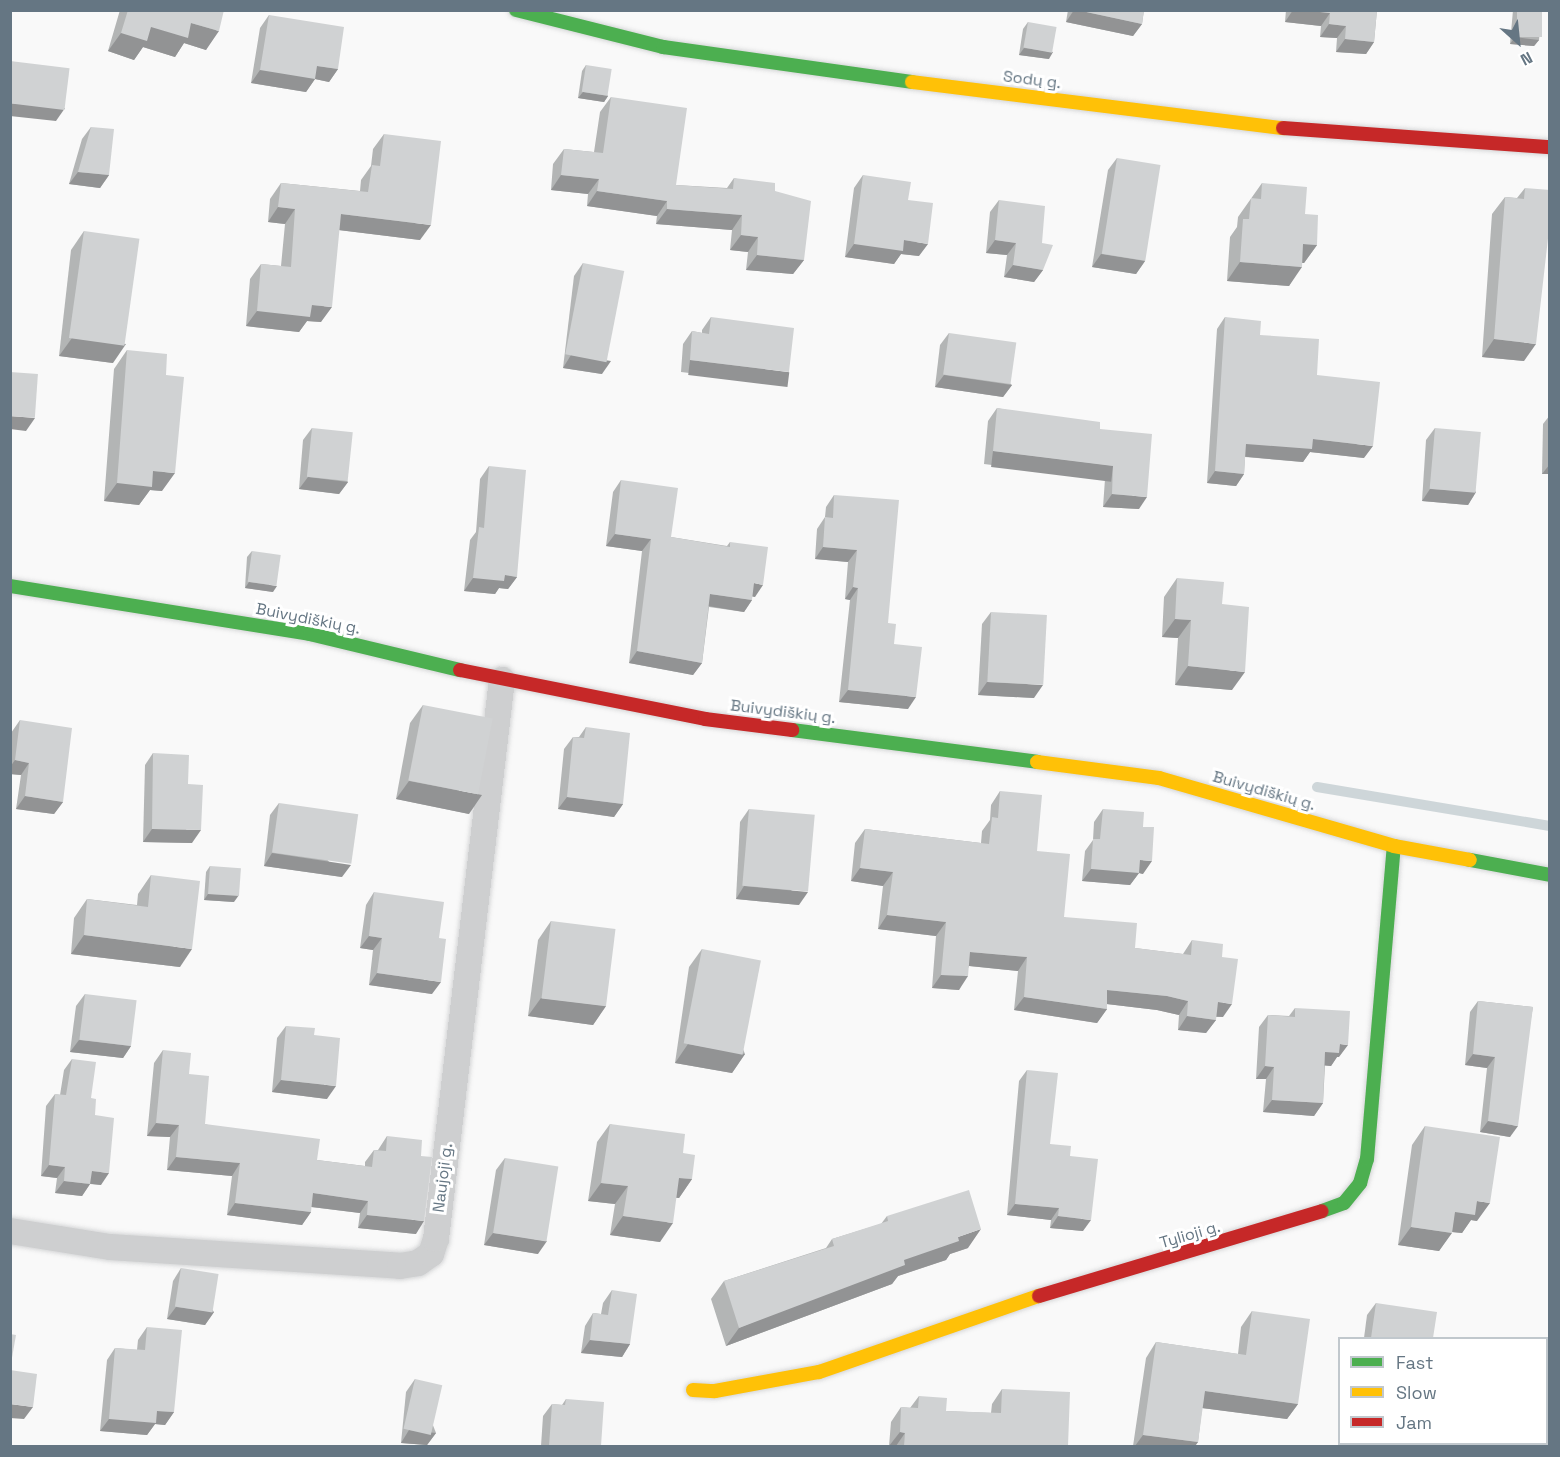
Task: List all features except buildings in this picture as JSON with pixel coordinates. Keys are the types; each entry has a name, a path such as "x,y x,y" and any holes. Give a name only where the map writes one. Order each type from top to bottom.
{"street":[{"name":"Sodų g.","path":"516,10 663,47 827,72 1343,135 1550,147"},
{"name":"Buivydiškių g.","path":"10,586 310,634 502,680 705,719 1159,778 1394,846 1550,875"},
{"name":"Naujoji g.","path":"10,1231 110,1247 400,1266 418,1263 430,1254 436,1239 502,680"},
{"name":"Tylioji g.","path":"693,1390 715,1391 819,1372 1063,1288 1294,1222 1344,1203 1360,1183 1367,1159 1394,846"}],"waterway":[{"path":"1317,787 1550,826"}],"traffic: fast":[{"path":"516,10 663,47 912,82"},
{"path":"10,586 310,634 460,670"},
{"path":"792,730 1037,762"},
{"path":"1322,1211 1344,1203 1360,1183 1367,1159 1394,846"},
{"path":"1470,860 1550,875"}],"traffic: slow":[{"path":"912,82 1283,128"},
{"path":"1037,762 1159,778 1394,846 1470,860"},
{"path":"693,1390 715,1391 819,1372 1039,1296"}],"traffic: jam":[{"path":"1283,128 1550,147"},
{"path":"460,670 705,719 792,730"},
{"path":"1039,1296 1322,1211"}]}
